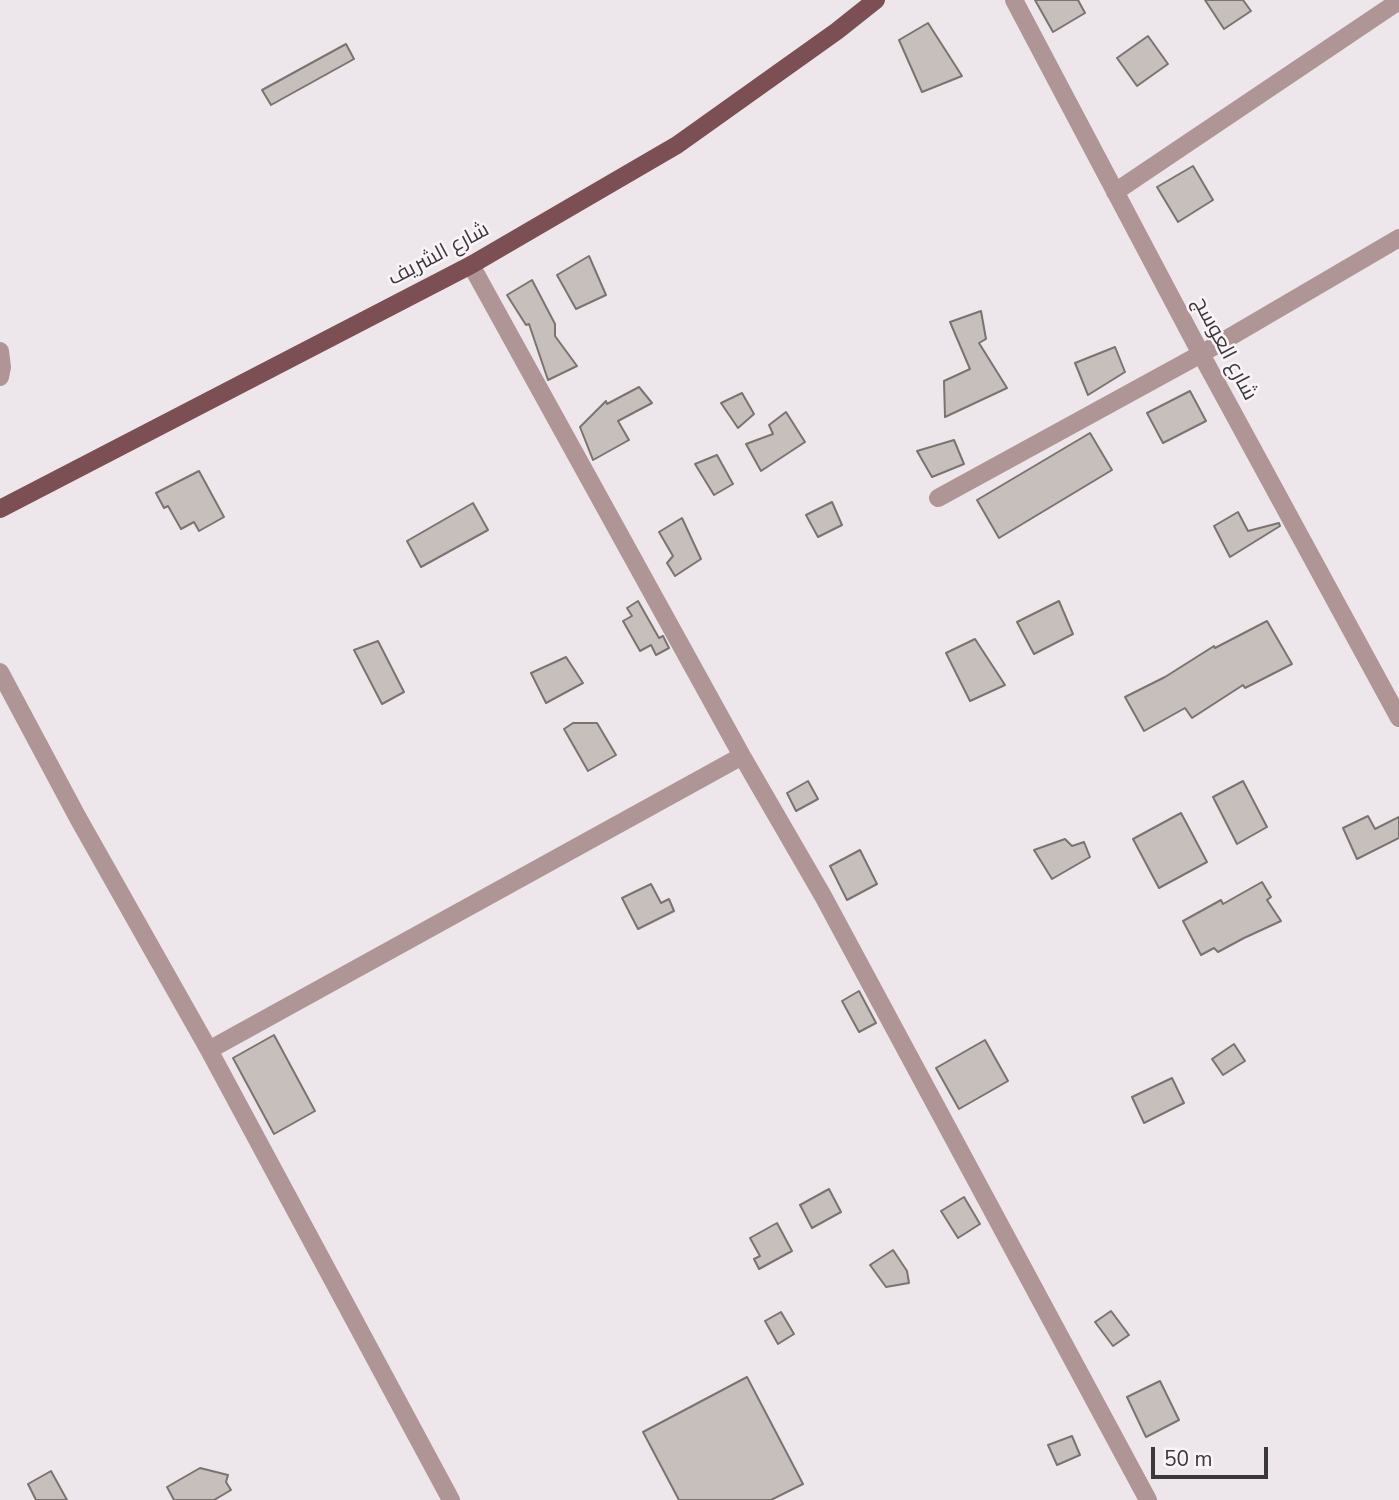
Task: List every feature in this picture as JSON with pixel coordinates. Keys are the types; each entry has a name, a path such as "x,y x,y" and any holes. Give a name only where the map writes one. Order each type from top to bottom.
{"main road":[{"name":"شارع الشريف","path":"0,509 471,265 677,145 876,0"}],"street":[{"name":"شارع العوسج","path":"1014,0 1200,354 1399,718"},
{"path":"1115,192 1399,1"},
{"path":"938,498 1200,354 1399,238"},
{"path":"471,265 742,756 823,896 1148,1500"},
{"path":"0,351 0,377"},
{"path":"0,672 78,818 209,1050 451,1500"},
{"path":"209,1050 742,756"}],"building":[{"path":"1035,0 1078,0 1085,13 1053,32"},
{"path":"1205,0 1243,0 1251,11 1224,29"},
{"path":"928,23 962,76 922,92 899,40"},
{"path":"1148,36 1168,64 1137,86 1117,58"},
{"path":"346,44 354,59 271,105 262,90"},
{"path":"1193,166 1213,200 1178,222 1157,187"},
{"path":"589,256 606,295 576,309 557,275"},
{"path":"532,280 555,324 555,336 577,366 548,380 529,324 526,325 507,295"},
{"path":"981,311 986,339 979,343 1007,388 945,417 944,381 970,369 950,322"},
{"path":"1115,347 1125,372 1088,395 1075,363"},
{"path":"639,387 652,403 618,421 629,440 593,460 580,427 606,401 607,404"},
{"path":"1190,391 1206,421 1163,443 1147,413"},
{"path":"742,393 754,414 738,428 721,403"},
{"path":"786,412 805,442 761,471 746,444 773,434 769,425"},
{"path":"1090,433 1112,470 999,538 977,500"},
{"path":"954,440 964,464 932,477 917,451"},
{"path":"717,455 733,484 714,495 695,464"},
{"path":"199,471 224,517 199,531 194,522 181,529 168,506 164,508 156,493"},
{"path":"832,502 842,525 818,537 806,515"},
{"path":"473,503 488,530 421,567 407,541"},
{"path":"1238,512 1248,531 1279,523 1280,526 1230,557 1214,526"},
{"path":"682,518 701,559 675,576 667,563 673,556 659,532"},
{"path":"638,601 659,638 663,636 669,648 656,655 651,645 640,651 623,621 632,616 627,608"},
{"path":"1059,601 1073,634 1034,654 1017,622"},
{"path":"1267,621 1292,664 1245,688 1243,685 1192,718 1185,708 1144,731 1125,697 1165,677 1214,646 1215,648"},
{"path":"975,639 1005,685 970,701 946,653"},
{"path":"378,641 404,692 382,704 354,650"},
{"path":"566,657 583,683 546,703 531,673"},
{"path":"573,723 597,723 616,755 588,771 564,729"},
{"path":"808,781 818,799 796,811 787,793"},
{"path":"1243,781 1267,827 1237,844 1213,797"},
{"path":"1181,813 1207,862 1159,888 1133,839"},
{"path":"1368,816 1375,829 1399,817 1399,838 1357,859 1343,828"},
{"path":"1065,839 1072,846 1084,842 1090,857 1052,879 1034,850"},
{"path":"860,850 877,884 847,900 830,866"},
{"path":"1262,882 1271,897 1267,900 1281,921 1218,952 1214,948 1201,955 1183,921 1221,900 1223,904"},
{"path":"651,884 661,903 669,899 674,911 638,929 622,898"},
{"path":"859,991 876,1023 859,1032 842,1001"},
{"path":"274,1035 315,1111 274,1134 233,1058"},
{"path":"985,1040 1008,1081 959,1109 936,1068"},
{"path":"1234,1044 1245,1061 1223,1075 1212,1059"},
{"path":"1172,1078 1184,1103 1144,1123 1132,1097"},
{"path":"829,1189 841,1212 812,1228 800,1205"},
{"path":"964,1197 980,1224 958,1238 941,1211"},
{"path":"777,1223 792,1251 759,1269 754,1259 760,1256 750,1238"},
{"path":"893,1250 907,1271 909,1283 886,1287 870,1265"},
{"path":"1111,1311 1129,1335 1113,1346 1095,1322"},
{"path":"781,1312 794,1334 778,1344 765,1321"},
{"path":"747,1377 803,1484 771,1500 679,1500 643,1432"},
{"path":"1160,1381 1179,1420 1146,1437 1127,1397"},
{"path":"1072,1436 1080,1455 1057,1465 1048,1445"},
{"path":"200,1468 228,1475 226,1482 231,1490 214,1500 174,1500 167,1487"},
{"path":"51,1471 67,1500 36,1500 28,1484"}]}
